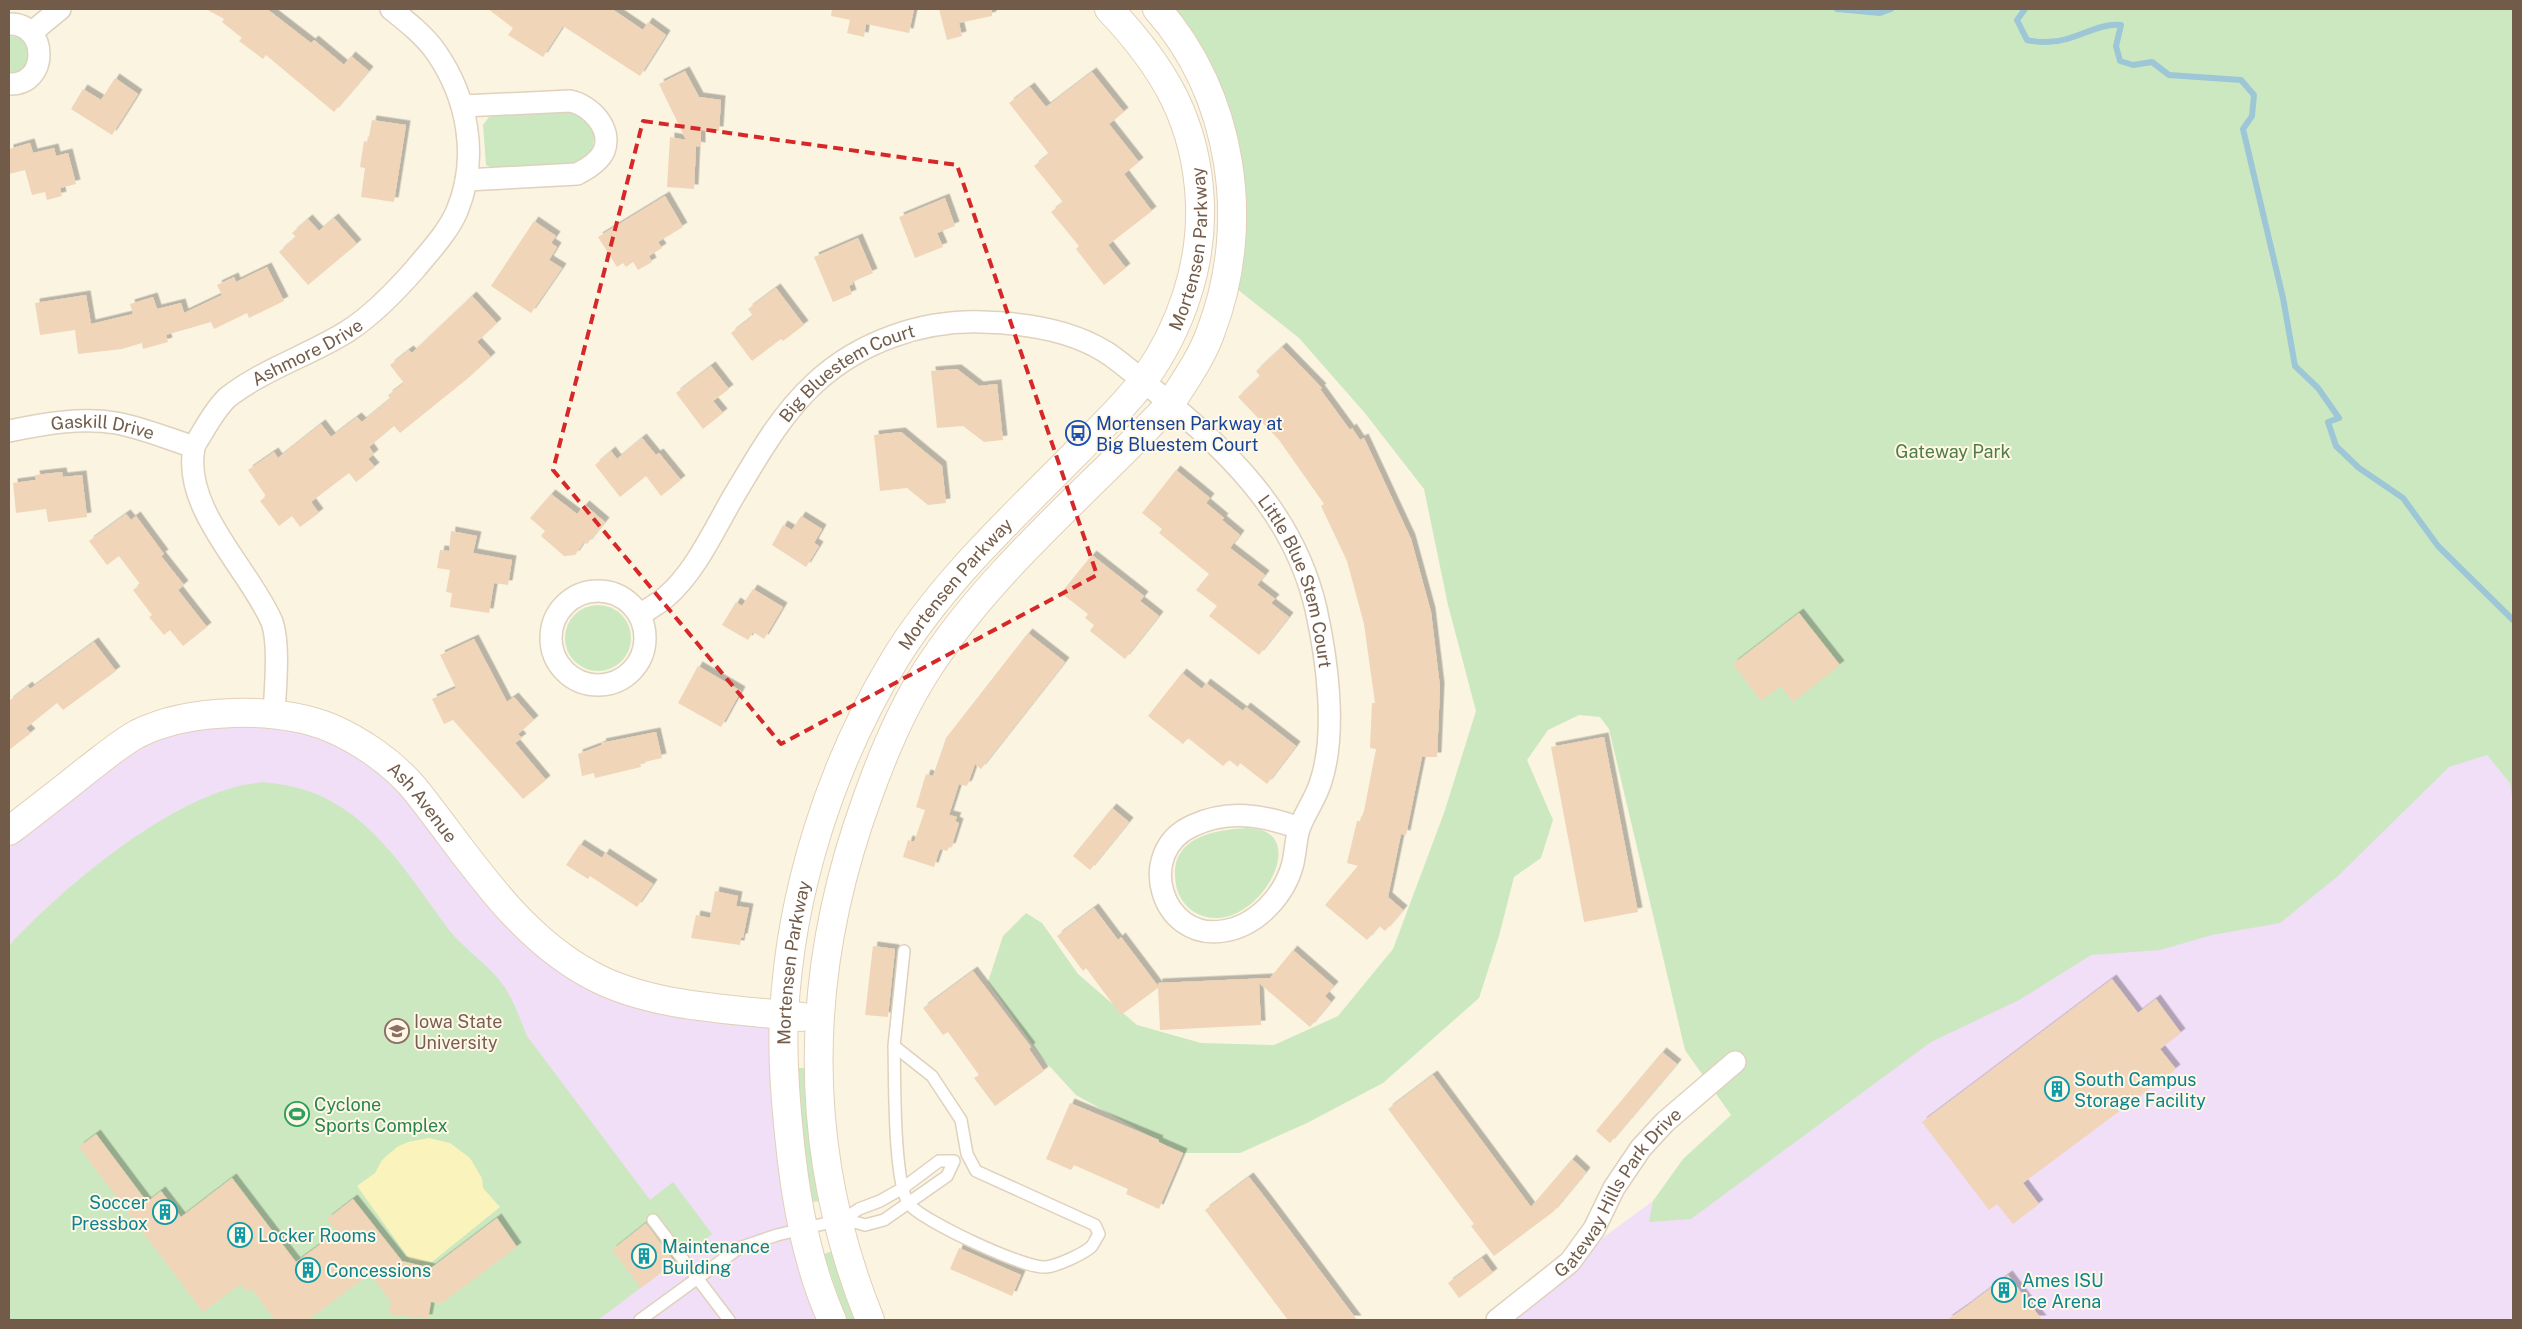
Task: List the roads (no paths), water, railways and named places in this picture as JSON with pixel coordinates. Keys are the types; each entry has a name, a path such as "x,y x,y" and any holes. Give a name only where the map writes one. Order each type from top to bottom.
{"street":[{"path":"31,33 60,9"},
{"name":"Ashmore Drive","path":"194,447 227,398 254,381 314,351 350,330 380,306 434,246 457,211 466,180 469,155 468,130 463,106 453,80 435,50 392,9"},
{"name":"Mortensen Parkway","path":"832,1320 802,1229 793,1174 785,1090 784,1015 791,954 815,840 844,761 863,719 896,658 935,602 1143,382 1179,320 1199,250 1199,174 1187,126 1167,81 1139,41 1109,9"},
{"name":"Mortensen Parkway","path":"870,1320 828,1173 820,1093 819,1019 824,957 849,846 890,737 924,673 996,581 1170,404 1190,373 1211,332 1227,281 1232,212 1230,169 1218,119 1200,72 1174,28 1157,9"},
{"path":"9,24 23,27 31,33 40,50 36,69 22,82 9,84"},
{"path":"463,106 578,102 595,115 606,137 604,150 597,161 589,168 577,174 466,180"},
{"name":"Big Bluestem Court","path":"640,615 667,597 696,560 756,459 785,416 815,383 859,350 902,333 955,321 1005,323 1045,328 1104,351 1143,382"},
{"name":"Little Blue Stem Court","path":"1143,382 1213,439 1257,487 1292,544 1314,601 1324,645 1329,691 1328,746 1322,779 1310,809 1299,828 1292,866 1282,891 1262,912 1242,925 1221,932 1199,930 1183,922 1172,912 1162,897 1160,866 1168,846 1182,830 1206,819 1231,814 1277,820 1299,828"},
{"name":"Gaskill Drive","path":"9,431 43,424 116,423 194,447"},
{"path":"194,447 198,492 207,516 254,588 272,624 276,661 274,715"},
{"path":"608,592 616,594 629,603 640,615 644,630 643,652 632,671 620,680 606,685 591,685 577,680 564,672 556,659 551,644 552,627 558,612 569,600 584,593 608,592"},
{"name":"Ash Avenue","path":"9,831 138,734 187,718 212,715 274,715 302,719 331,728 361,744 392,766 416,790 506,908 534,936 590,975 620,988 668,1000 819,1019"},
{"name":"Gateway Hills Park Drive","path":"1496,1320 1570,1262 1594,1228 1614,1188 1641,1148 1665,1122 1735,1062"}],"lane":[{"path":"894,1046 932,1076 961,1120 967,1154 976,1171 1095,1224 1099,1234 1091,1246 1063,1262 1046,1267 1028,1264 945,1229 910,1204 903,1188 895,1122 894,1046 904,951"},
{"path":"640,1320 739,1248 840,1220 903,1188 939,1161 954,1161 967,1154"},
{"path":"840,1220 865,1225 884,1220 910,1204 947,1176 954,1161"},
{"path":"653,1220 729,1320"}],"waterway":[{"path":"1837,9 1880,13 1891,9"},
{"path":"2025,9 2017,20 2027,40 2057,41 2101,27 2121,25 2116,46 2120,61 2133,65 2152,62 2169,75 2241,80 2254,95 2252,116 2243,129 2283,298 2295,366 2318,388 2339,418 2328,422 2336,446 2359,468 2403,498 2438,546 2513,620"}],"place":[{"name":"Mortensen Parkway at Big Bluestem Court","path":"1078,433"},
{"name":"Iowa State University","path":"397,1031"},
{"name":"South Campus Storage Facility","path":"2057,1089"},
{"name":"Cyclone Sports Complex","path":"297,1114"},
{"name":"Soccer Pressbox","path":"165,1212"},
{"name":"Locker Rooms","path":"240,1235"},
{"name":"Maintenance Building","path":"644,1256"},
{"name":"Concessions","path":"308,1270"},
{"name":"Ames ISU Ice Arena","path":"2004,1290"}],"park label":[{"name":"Gateway Park","path":"1953,451"}]}
